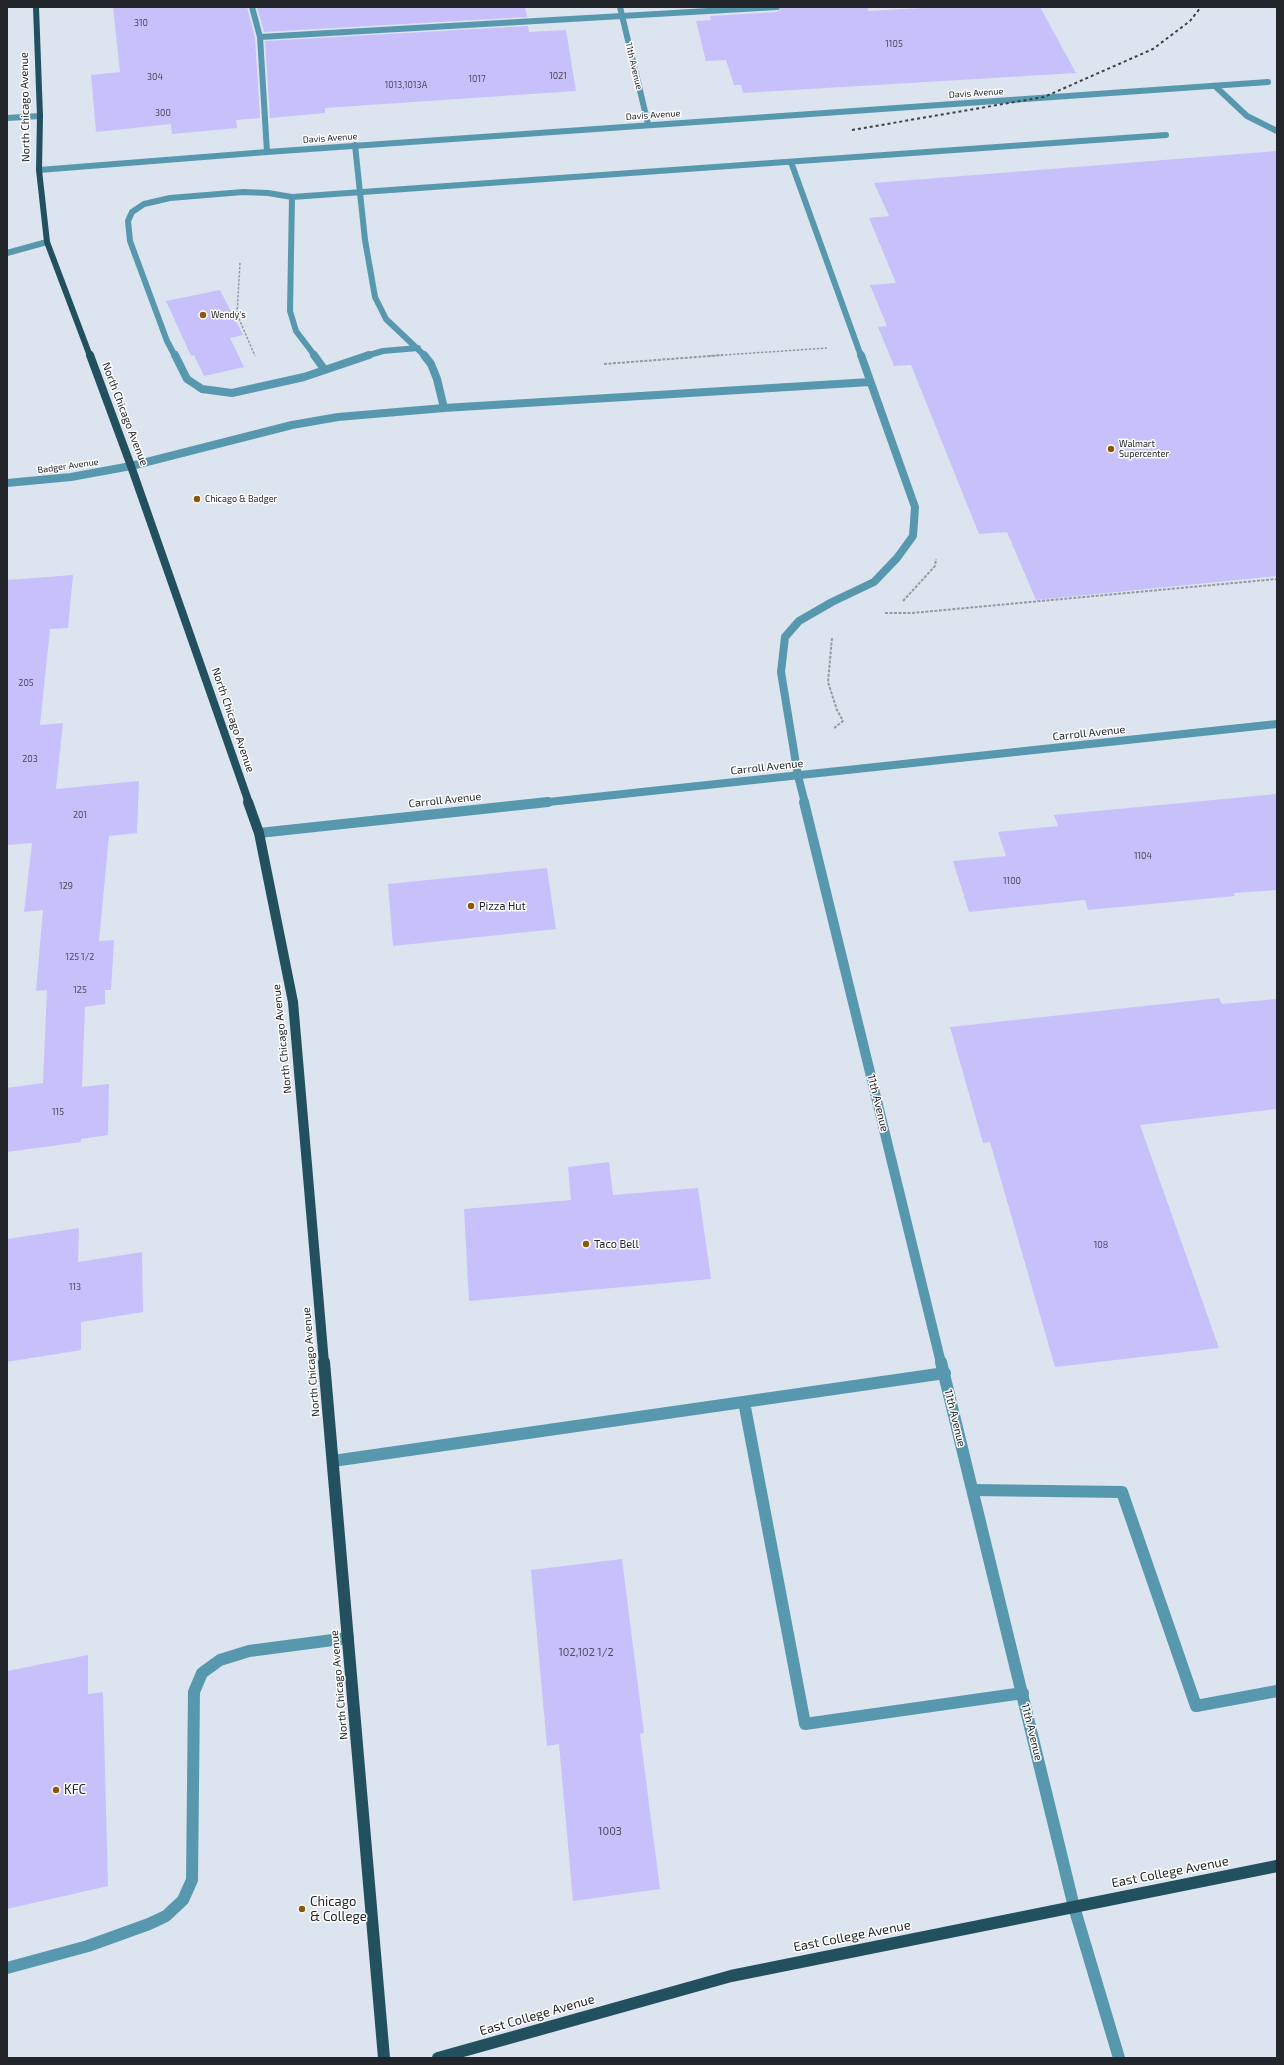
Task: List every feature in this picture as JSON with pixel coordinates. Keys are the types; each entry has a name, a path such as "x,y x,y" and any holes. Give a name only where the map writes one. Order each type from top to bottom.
{"main road":[{"name":"North Chicago Avenue","path":"36,7 40,116 39,170 47,242 131,466 259,833 293,1002 384,2058"},
{"name":"East College Avenue","path":"438,2058 731,1976 1277,1866"}],"street":[{"path":"252,7 260,37 267,152"},
{"name":"11th Avenue","path":"620,7 648,124"},
{"path":"260,37 777,7"},
{"name":"Davis Avenue","path":"39,170 648,124 1268,82"},
{"path":"1215,86 1247,116 1277,131"},
{"path":"7,118 40,116"},
{"path":"418,348 383,351 324,369 304,377 232,393 202,389 187,379 167,341 130,241 128,221 132,212 144,204 170,198 243,192 268,193 292,198 1166,135"},
{"path":"355,145 365,240 375,297 386,319 418,348 431,364 437,379 444,408"},
{"name":"11th Avenue","path":"791,162 915,507 913,536 897,558 874,582 832,602 799,621 785,637 781,672 798,776 1074,1907 1119,2058"},
{"path":"292,198 290,311 296,331 324,369"},
{"path":"7,253 47,242"},
{"name":"Badger Avenue","path":"7,483 71,477 131,466 292,425 338,417 444,408 870,382"},
{"name":"Carroll Avenue","path":"259,833 1277,724"},
{"path":"333,1461 944,1373"},
{"path":"744,1402 805,1724 1023,1693"},
{"path":"973,1490 1122,1492 1196,1706 1277,1691"},
{"path":"7,1968 88,1946 149,1924 166,1916 183,1900 192,1880 194,1692 202,1673 220,1660 249,1651 348,1638"}],"path":[{"path":"240,263 236,314 268,384"},
{"path":"883,613 912,613 1277,580"},
{"path":"833,635 830,646 828,682 836,710 843,721 833,729"}],"building":[{"path":"113,7 247,7 255,38 260,118 236,120 237,128 172,134 171,124 96,132 91,75 120,72"},
{"path":"257,7 525,7 527,17 264,32"},
{"path":"782,7 868,7 868,11 941,7 1040,7 1076,73 743,93 741,85 734,85 726,60 706,61 696,21 711,20 710,16 777,12"},
{"path":"528,26 529,32 566,30 576,91 325,108 325,113 270,118 265,41"},
{"name":"Walmart Supercenter","path":"1277,151 1277,576 1036,600 1007,532 979,534 911,365 894,366 878,327 887,326 870,285 896,283 869,218 889,216 874,183"},
{"name":"Wendy's","path":"220,290 243,335 230,338 244,367 204,376 194,355 191,356 166,301"},
{"path":"73,575 68,628 50,629 40,725 63,723 56,789 139,781 137,833 109,836 99,941 114,940 111,990 105,990 105,1004 85,1007 82,1087 109,1084 108,1135 81,1139 81,1142 7,1152 7,1088 43,1083 47,990 36,991 43,910 24,912 32,843 7,845 7,580"},
{"path":"1277,794 1277,890 1234,893 1235,896 1088,910 1085,900 969,912 953,861 1006,856 998,832 1058,826 1054,815"},
{"name":"Pizza Hut","path":"547,868 556,929 393,946 388,884"},
{"path":"1219,998 1222,1004 1277,999 1277,1109 1140,1125 1219,1348 1055,1367 990,1142 983,1143 950,1027"},
{"name":"Taco Bell","path":"609,1162 613,1195 698,1188 711,1279 469,1301 464,1209 571,1200 568,1167"},
{"path":"79,1228 78,1262 142,1252 143,1312 81,1322 81,1350 7,1362 7,1239"},
{"path":"622,1559 644,1733 640,1734 660,1889 573,1901 559,1744 547,1746 531,1570"},
{"name":"KFC","path":"88,1655 88,1694 103,1692 108,1886 7,1909 7,1671"}],"railway":[{"path":"852,130 1044,97 1153,49 1190,21 1201,7"}],"place":[{"name":"Wendy's","path":"203,315"},
{"name":"Walmart Supercenter","path":"1111,449"},
{"name":"Chicago & Badger","path":"197,499"},
{"name":"Pizza Hut","path":"471,906"},
{"name":"Taco Bell","path":"586,1244"},
{"name":"KFC","path":"56,1790"},
{"name":"Chicago & College","path":"302,1909"}]}
